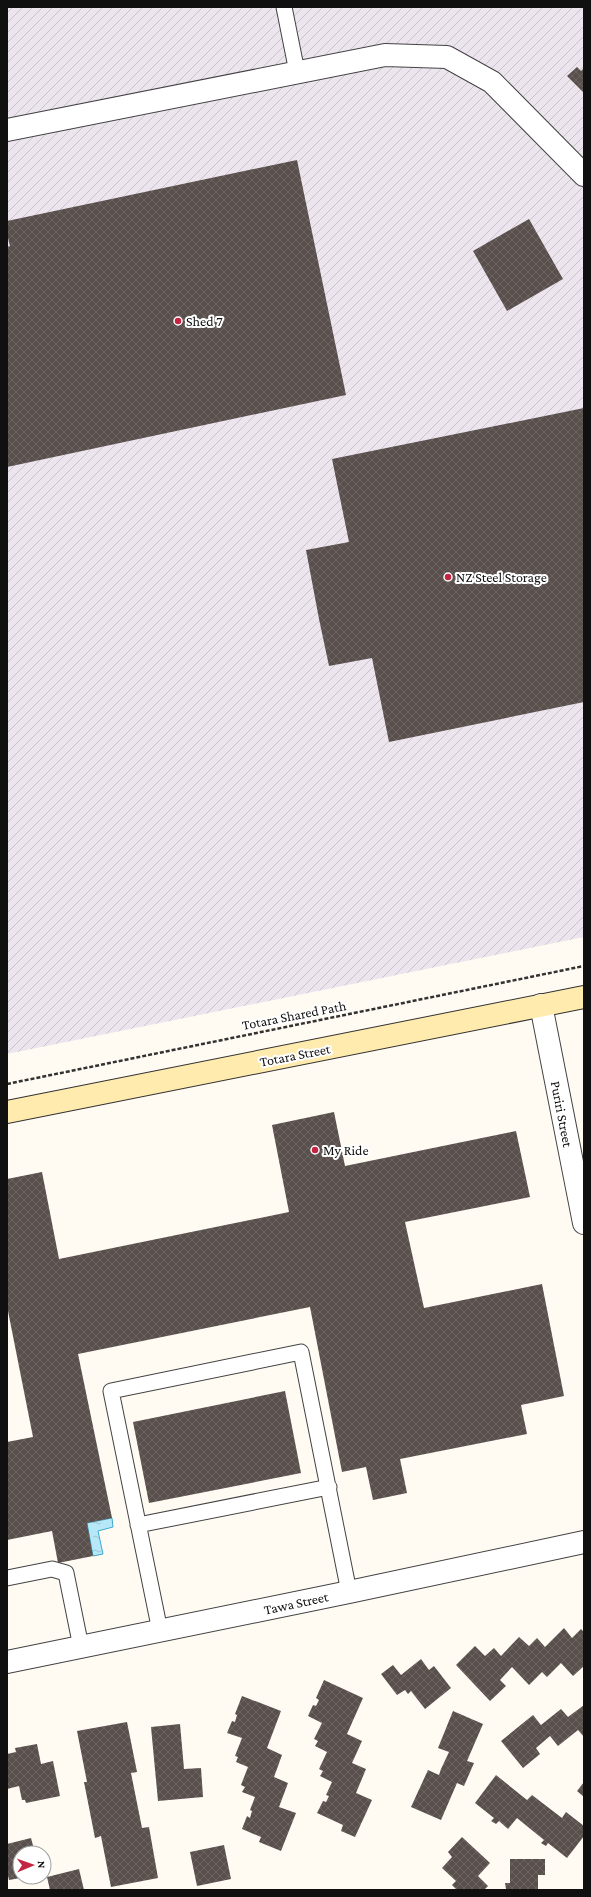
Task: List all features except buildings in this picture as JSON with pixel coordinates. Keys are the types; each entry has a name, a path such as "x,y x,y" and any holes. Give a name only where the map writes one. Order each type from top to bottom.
{"main road":[{"name":"Totara Street","path":"7,1112 584,997"}],"street":[{"path":"7,130 385,55 447,57 492,82 584,175"},
{"name":"Puriri Street","path":"541,1005 584,1223"},
{"name":"Tawa Street","path":"7,1662 584,1542"}],"lane":[{"path":"284,7 297,72"},
{"path":"160,1631 111,1391 301,1352 349,1592"},
{"path":"138,1525 328,1487"},
{"path":"7,1578 52,1569 66,1573 82,1647"}],"path":[{"name":"Totara Shared Path","path":"7,1084 584,966"}],"shaded area":[{"path":"7,7 584,7 584,937 7,1054"}],"water":[{"path":"112,1518 113,1527 98,1531 103,1554 93,1556 87,1523"}],"place":[{"name":"Shed 7","path":"178,321"},
{"name":"NZ Steel Storage","path":"448,577"},
{"name":"My Ride","path":"315,1150"}]}
